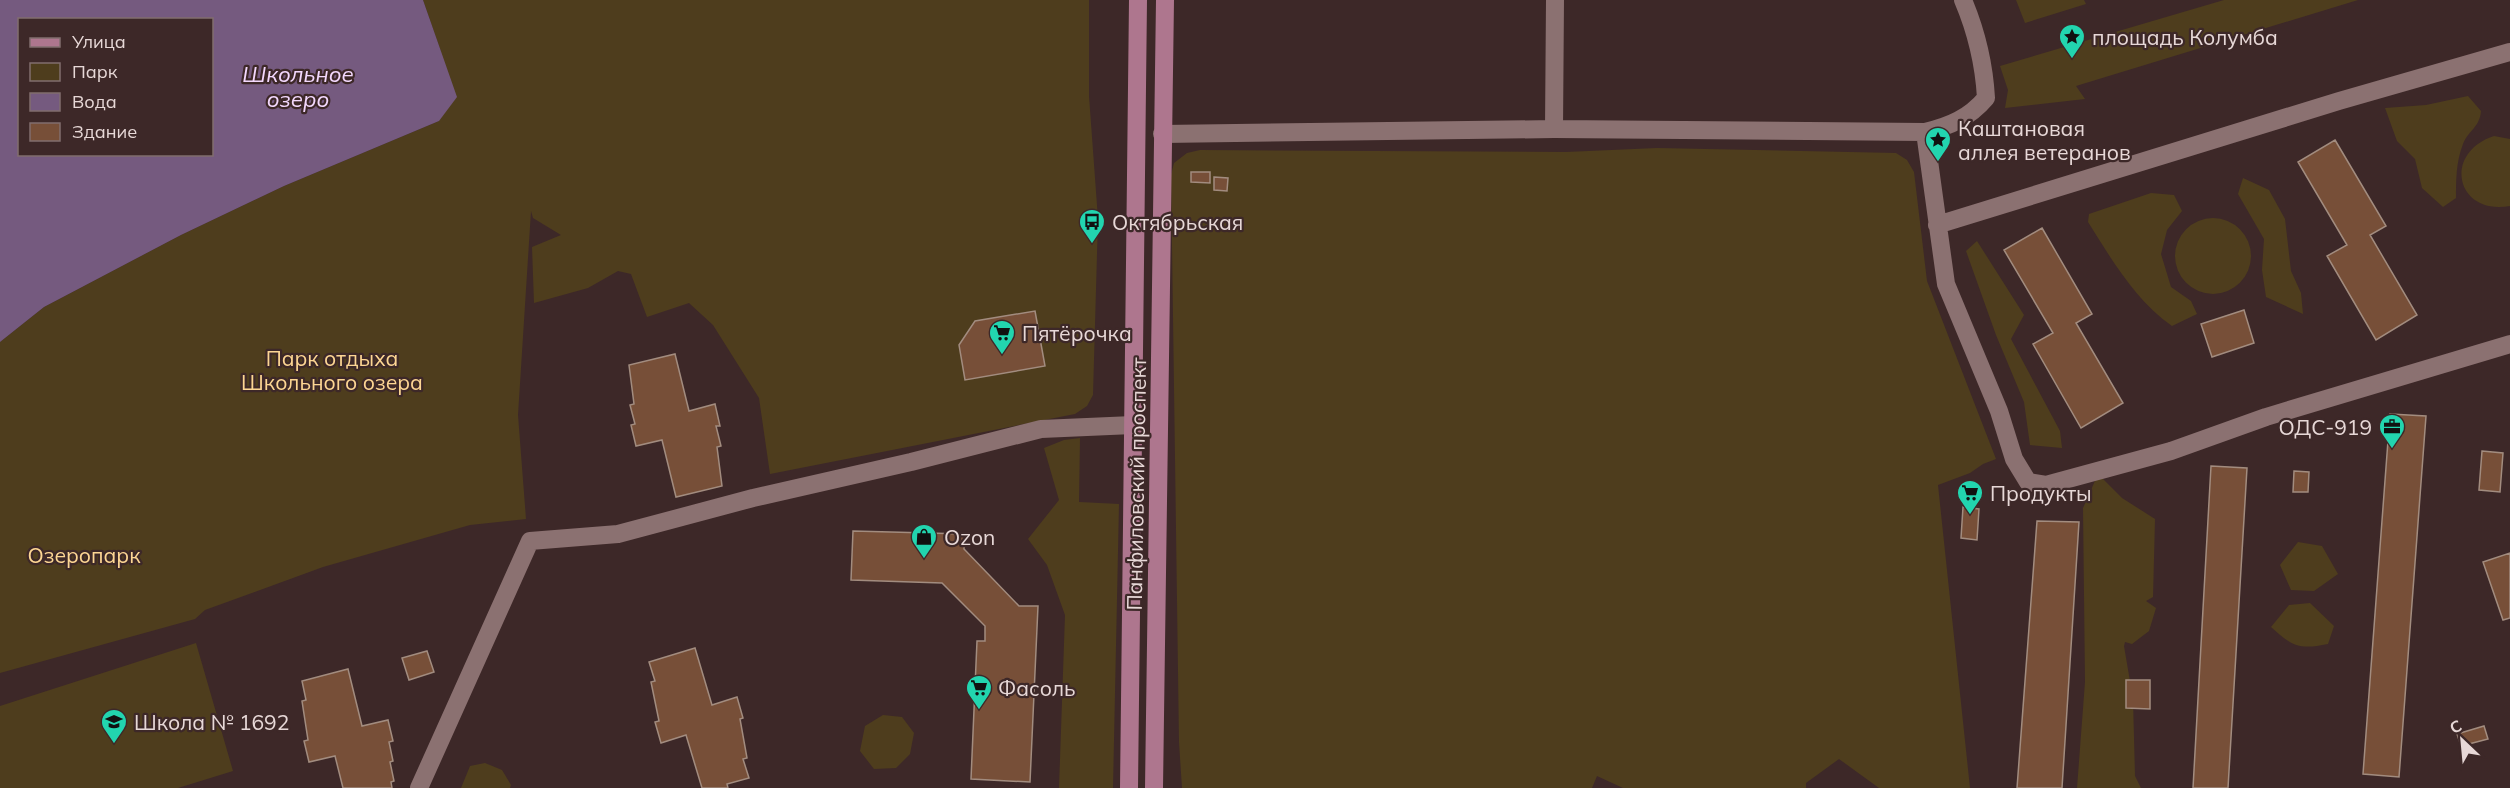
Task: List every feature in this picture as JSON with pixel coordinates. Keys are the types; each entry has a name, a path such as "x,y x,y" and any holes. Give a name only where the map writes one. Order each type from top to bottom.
{"main road":[{"name":"Панфиловский проспект","path":"1129,788 1138,0"},
{"name":"Панфиловский проспект","path":"1154,788 1165,0"}],"street":[{"path":"1554,129 1555,0"},
{"path":"1162,134 1554,129 1925,132 1952,125 1976,110 1986,98 1984,65 1978,37 1963,0"},
{"path":"1937,225 2339,101 2510,52"},
{"path":"1925,132 1946,284 1999,411 2014,459 2028,482 2046,485 2171,451 2266,417 2510,344"},
{"path":"419,788 530,541 618,534 753,498 911,462 1041,429 1133,425"}],"green space":[{"path":"423,0 1089,0 1089,96 1098,219 1093,395 1087,406 1075,414 770,474 759,398 713,325 689,303 647,317 631,274 618,271 588,288 534,303 532,247 561,235 533,218 531,211 518,415 526,519 470,525 323,567 205,610 195,619 0,673 0,342 44,307 181,235 284,186 439,121 441,52"},
{"path":"2016,0 2084,0 2086,4 2025,23"},
{"path":"2224,0 2358,0 2076,86 2085,99 2005,108 2008,90 2000,66"},
{"path":"2468,96 2481,111 2480,116 2461,151 2457,171 2456,198 2443,207 2422,188 2415,159 2397,141 2385,108 2426,105"},
{"path":"2494,136 2510,139 2510,206 2492,207 2477,202 2467,193 2462,181 2462,168 2467,156 2478,144"},
{"path":"1657,148 1896,153 1907,160 1914,172 1927,281 1996,459 1970,473 1938,485 1970,788 1879,788 1839,759 1806,783 1806,788 1623,788 1597,776 1592,788 1182,788 1179,742 1171,175 1174,163 1187,153 1200,150 1566,152"},
{"path":"2243,178 2269,190 2285,219 2291,271 2301,293 2303,314 2266,297 2262,270 2264,239 2238,194"},
{"path":"2151,193 2174,195 2182,211 2167,230 2161,254 2171,287 2191,301 2197,314 2172,326 2135,292 2088,222 2089,214"},
{"path":"2213,218 2227,221 2240,229 2248,242 2251,256 2248,270 2240,283 2227,291 2213,294 2199,291 2186,283 2178,270 2175,256 2178,242 2186,229 2199,221"},
{"path":"1977,241 2024,315 2011,339 2060,431 2062,448 2030,445 2024,402 1996,335 1966,251"},
{"path":"1080,438 1079,502 1119,504 1113,788 1059,788 1065,615 1047,565 1028,539 1059,500 1044,448 1064,440"},
{"path":"2098,474 2122,498 2155,519 2153,597 2146,601 2156,608 2149,631 2132,644 2125,642 2124,646 2133,699 2135,776 2141,788 2077,788 2085,682 2083,508"},
{"path":"2298,542 2322,546 2338,574 2314,591 2291,590 2280,565"},
{"path":"2310,603 2334,626 2328,644 2310,647 2296,645 2271,627 2289,605"},
{"name":"Школа № 1692","path":"196,643 233,771 178,788 0,788 0,706"},
{"path":"883,715 902,717 914,733 910,754 896,768 874,769 860,751 865,726"},
{"path":"485,763 502,770 511,785 510,788 461,788 470,766"}],"water":[{"name":"Школьное озеро","path":"0,0 423,0 457,97 439,121 284,186 181,235 44,307 0,342"}],"building":[{"path":"2335,140 2386,226 2370,235 2417,315 2376,340 2327,256 2347,245 2298,162"},
{"path":"1191,172 1210,172 1210,183 1191,182"},
{"path":"1214,177 1228,178 1227,191 1214,190"},
{"path":"2042,228 2092,314 2076,323 2123,403 2081,428 2033,344 2053,333 2004,250"},
{"path":"2244,310 2254,343 2212,357 2201,324"},
{"name":"Пятёрочка","path":"1035,311 1045,366 965,380 959,345 975,321"},
{"path":"675,354 689,411 715,404 720,426 716,426 721,446 717,447 722,486 676,497 662,440 636,446 631,425 635,424 630,405 634,404 629,365"},
{"path":"2390,414 2426,416 2399,777 2363,774"},
{"path":"2482,451 2503,453 2500,492 2479,490"},
{"path":"2211,466 2247,468 2228,788 2193,788"},
{"path":"2294,471 2309,472 2308,492 2293,492"},
{"name":"Продукты","path":"1963,507 1979,509 1977,540 1961,538"},
{"path":"2037,521 2079,522 2062,788 2017,788"},
{"path":"853,531 965,534 964,549 1019,606 1038,606 1030,782 971,779 977,641 985,641 985,626 942,583 851,580"},
{"path":"2510,553 2510,618 2503,620 2483,562"},
{"path":"695,648 712,705 737,697 743,718 740,719 747,758 743,759 749,778 727,784 728,788 702,788 686,735 661,743 655,722 659,721 651,682 655,681 649,662"},
{"path":"427,651 434,672 409,680 402,658"},
{"path":"348,669 362,726 388,720 393,741 389,742 393,761 390,762 394,781 391,782 392,788 343,788 335,756 309,762 304,741 308,740 302,701 306,700 302,681"},
{"path":"2126,680 2150,680 2150,709 2126,708"},
{"path":"2484,726 2488,739 2461,746 2457,734"}],"place":[{"name":"площадь Колумба","path":"2072,60"},
{"name":"Каштановая аллея ветеранов","path":"1938,163"},
{"name":"Октябрьская","path":"1092,245"},
{"name":"Пятёрочка","path":"1002,356"},
{"name":"ОДС-919","path":"2392,450"},
{"name":"Продукты","path":"1970,516"},
{"name":"Ozon","path":"924,560"},
{"name":"Фасоль","path":"979,711"},
{"name":"Школа № 1692","path":"114,745"}],"park label":[{"name":"Парк отдыха Школьного озера","path":"332,370"},
{"name":"Озеропарк","path":"84,555"}]}
